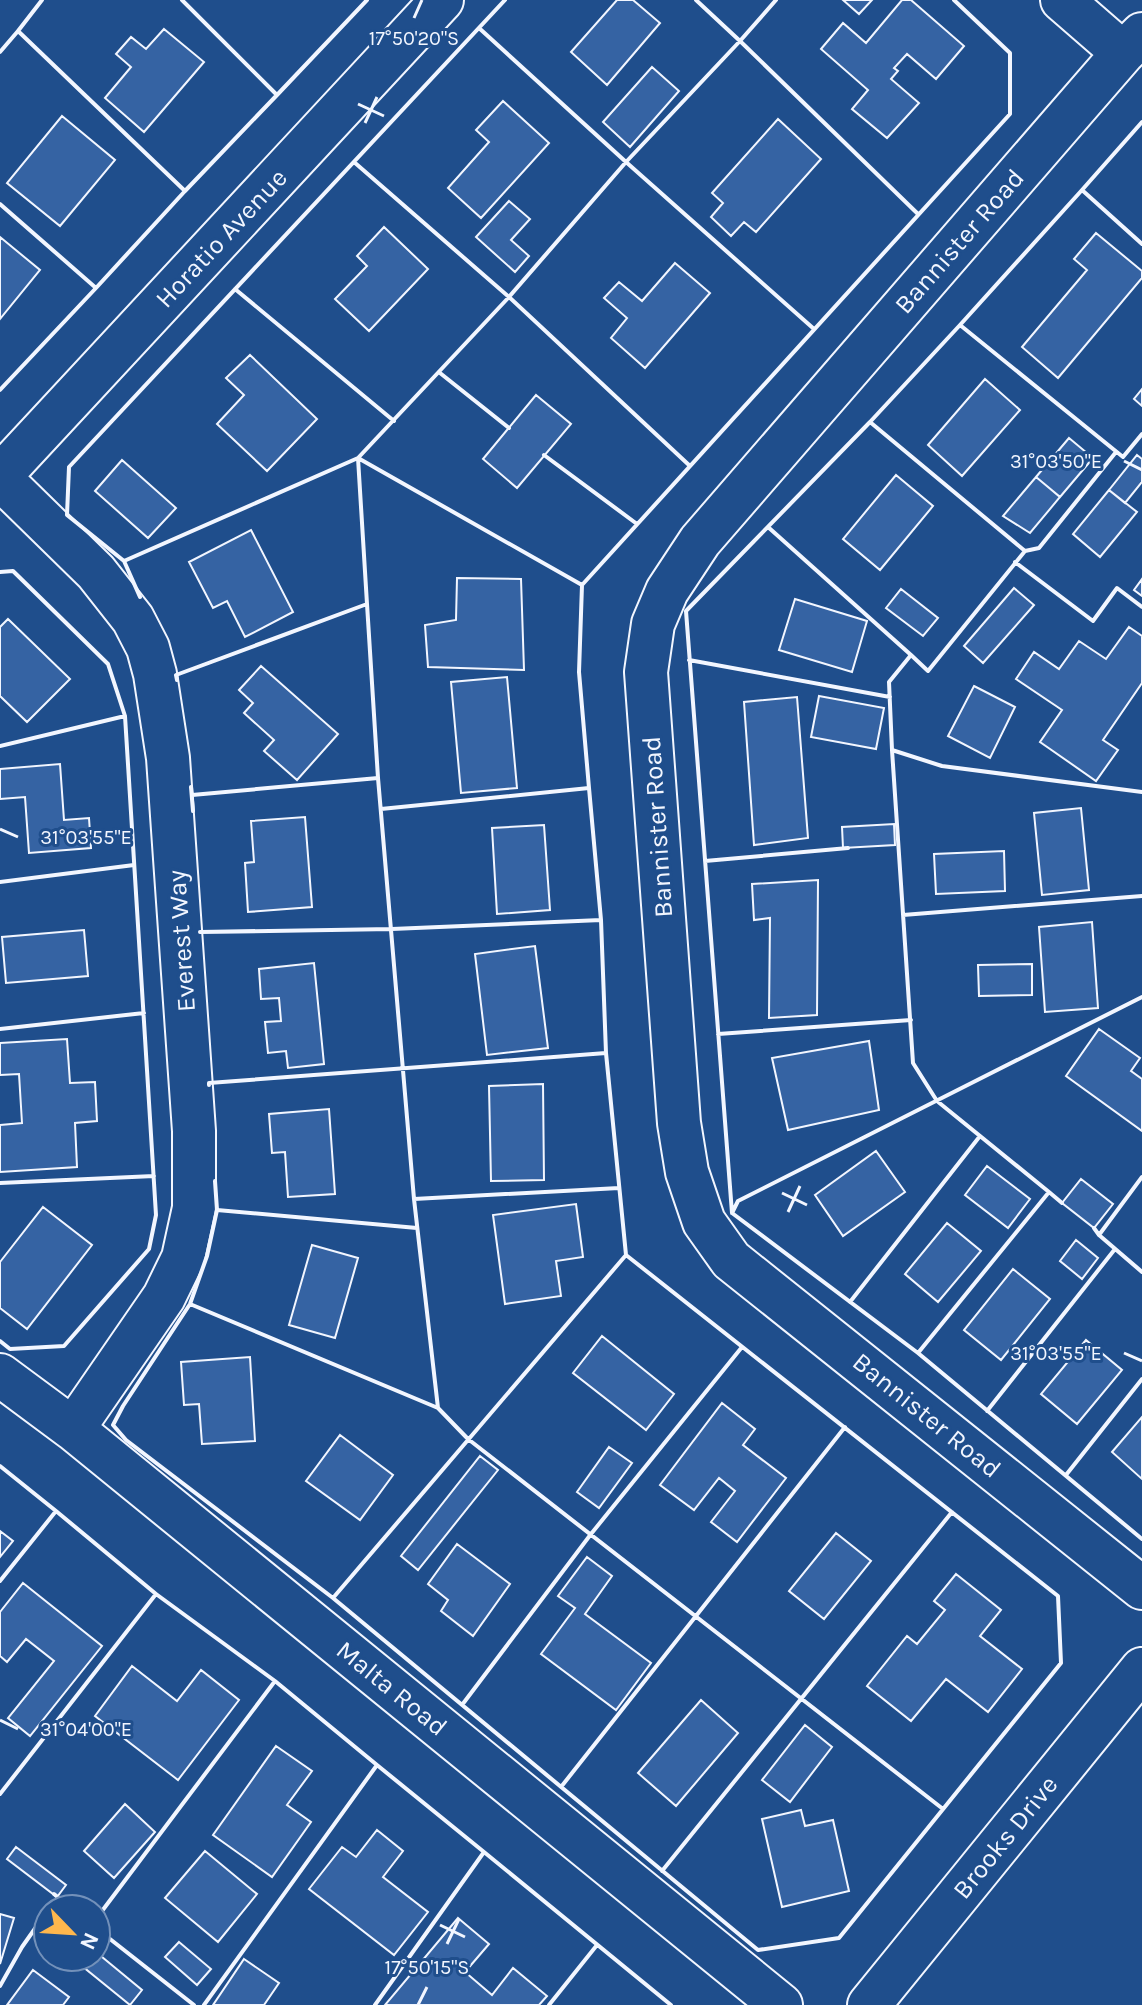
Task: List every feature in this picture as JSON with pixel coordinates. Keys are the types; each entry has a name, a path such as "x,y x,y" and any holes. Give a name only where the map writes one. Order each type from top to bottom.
{"street":[{"name":"Horatio Avenue","path":"0,477 442,0"},
{"path":"1062,0 1133,43"},
{"name":"Bannister Road","path":"1133,43 700,541 662,602 653,624 646,672 679,1123 687,1172 704,1222 731,1260 1142,1588"},
{"name":"Everest Way","path":"0,477 96,572 133,619 148,648 155,674 168,758 194,1117 194,1208 183,1258 164,1297 73,1429"},
{"name":"Malta Road","path":"0,1375 73,1429 781,2005"},
{"name":"Brooks Drive","path":"869,2005 1142,1669"}],"building":[{"path":"617,0 633,0 660,23 607,85 571,52"},
{"path":"843,0 872,0 859,14"},
{"path":"902,0 911,0 964,46 936,79 907,54 894,68 898,71 891,79 919,103 887,138 852,109 868,90 821,49 843,23 866,43"},
{"path":"164,29 204,62 144,132 105,98 131,67 116,54 131,37 146,49"},
{"path":"652,67 679,91 630,147 603,122"},
{"path":"503,101 549,143 481,218 448,188 489,142 476,130"},
{"path":"62,116 115,160 60,226 7,183"},
{"path":"778,119 821,159 756,232 744,222 731,236 711,217 723,203 712,193"},
{"path":"509,201 530,219 511,240 529,256 515,272 476,237"},
{"path":"384,227 428,269 369,331 335,299 367,266 357,256"},
{"path":"1096,233 1142,271 1142,278 1058,378 1022,347 1087,270 1074,259"},
{"path":"0,237 40,270 0,319"},
{"path":"675,263 710,293 645,368 611,338 627,318 604,298 619,282 642,301"},
{"path":"250,355 317,419 267,471 217,424 244,395 226,378"},
{"path":"985,379 1020,410 962,476 928,445"},
{"path":"1142,389 1142,406 1134,399"},
{"path":"536,395 571,424 517,488 483,459"},
{"path":"1069,438 1093,458 1060,497 1036,477"},
{"path":"1137,455 1142,459 1142,482 1125,503 1109,490"},
{"path":"122,460 176,508 148,538 95,491"},
{"path":"896,475 933,506 880,570 843,539"},
{"path":"1036,477 1060,497 1030,533 1003,516"},
{"path":"1109,490 1137,512 1100,557 1073,534"},
{"path":"251,530 293,612 245,637 227,601 213,608 189,562"},
{"path":"457,578 521,579 524,670 428,667 425,625 456,620"},
{"path":"1142,579 1142,596 1134,590"},
{"path":"1014,588 1034,605 983,663 964,646"},
{"path":"901,589 938,618 923,636 886,608"},
{"path":"795,599 867,621 852,672 779,650"},
{"path":"8,619 70,679 27,722 0,696 0,627"},
{"path":"1129,627 1142,636 1142,683 1103,740 1118,750 1096,781 1040,742 1062,710 1016,679 1034,652 1059,669 1079,641 1106,659"},
{"path":"261,666 338,734 297,780 264,751 274,740 244,713 253,703 239,690"},
{"path":"507,677 517,788 461,793 451,682"},
{"path":"974,686 1015,707 990,758 948,736"},
{"path":"819,696 884,708 876,749 811,737"},
{"path":"797,697 808,838 754,845 744,702"},
{"path":"60,764 64,820 89,818 91,848 29,853 25,797 0,799 0,769"},
{"path":"1081,808 1089,890 1042,895 1034,813"},
{"path":"305,817 312,907 248,912 245,863 254,862 251,821"},
{"path":"894,824 895,845 843,848 842,827"},
{"path":"544,825 550,910 497,914 492,828"},
{"path":"1004,851 1005,891 936,894 934,854"},
{"path":"818,880 817,1015 769,1018 770,918 754,920 752,884"},
{"path":"1092,922 1098,1008 1045,1012 1039,927"},
{"path":"84,930 88,976 6,983 2,937"},
{"path":"535,946 548,1048 487,1055 475,954"},
{"path":"314,963 324,1064 288,1068 286,1051 268,1053 265,1022 281,1021 279,998 261,999 259,969"},
{"path":"1032,964 1032,995 979,996 978,965"},
{"path":"1099,1029 1140,1058 1131,1071 1142,1079 1142,1131 1066,1076"},
{"path":"67,1039 70,1083 95,1082 97,1121 75,1123 77,1167 0,1172 0,1125 22,1123 19,1074 0,1075 0,1043"},
{"path":"869,1041 879,1110 788,1130 772,1058"},
{"path":"543,1084 544,1180 491,1181 489,1086"},
{"path":"329,1109 335,1194 288,1197 285,1152 272,1153 269,1114"},
{"path":"876,1151 905,1192 843,1236 815,1195"},
{"path":"987,1166 1030,1199 1008,1228 965,1195"},
{"path":"1081,1179 1113,1204 1094,1228 1062,1203"},
{"path":"576,1204 583,1257 556,1261 561,1296 505,1304 493,1215"},
{"path":"43,1207 92,1245 27,1329 0,1308 0,1262"},
{"path":"947,1223 981,1251 938,1302 905,1274"},
{"path":"1076,1240 1098,1258 1082,1279 1060,1261"},
{"path":"312,1245 358,1258 335,1338 289,1325"},
{"path":"1013,1269 1050,1299 1001,1360 964,1330"},
{"path":"602,1336 674,1394 646,1430 573,1373"},
{"path":"1086,1340 1122,1370 1077,1424 1041,1394"},
{"path":"250,1357 255,1441 202,1444 199,1404 184,1405 181,1362"},
{"path":"722,1403 755,1429 743,1445 786,1478 737,1542 711,1522 735,1491 719,1478 694,1510 660,1485"},
{"path":"1142,1417 1142,1479 1112,1452"},
{"path":"340,1435 393,1475 360,1520 306,1481"},
{"path":"609,1447 632,1463 599,1508 577,1492"},
{"path":"480,1456 498,1470 418,1570 401,1556"},
{"path":"0,1531 13,1541 0,1557"},
{"path":"836,1533 871,1561 824,1619 789,1591"},
{"path":"457,1544 510,1584 473,1636 441,1611 448,1600 428,1584"},
{"path":"587,1557 612,1576 585,1614 651,1663 616,1710 541,1654 575,1608 558,1596"},
{"path":"956,1574 1001,1610 980,1636 1022,1669 988,1712 946,1679 911,1721 867,1686 907,1636 917,1644 945,1610 934,1601"},
{"path":"23,1583 102,1646 30,1736 8,1718 54,1661 26,1639 7,1662 0,1656 0,1612"},
{"path":"132,1666 177,1701 201,1670 239,1700 178,1780 95,1716"},
{"path":"701,1700 738,1733 676,1806 638,1773"},
{"path":"805,1725 832,1747 790,1802 762,1780"},
{"path":"276,1746 312,1771 287,1805 311,1822 272,1877 213,1835"},
{"path":"125,1804 155,1832 114,1878 84,1851"},
{"path":"801,1810 805,1826 833,1820 849,1891 782,1907 762,1819"},
{"path":"377,1830 403,1851 383,1877 428,1912 394,1955 309,1889 342,1847 356,1857"},
{"path":"16,1847 66,1885 60,1893 52,1893 7,1859"},
{"path":"205,1851 257,1894 218,1942 165,1898"},
{"path":"0,1914 14,1918 0,1964"},
{"path":"458,1918 489,1944 465,1972 492,1995 513,1968 547,1996 539,2005 385,2005"},
{"path":"179,1942 211,1969 197,1985 165,1957"},
{"path":"244,1959 279,1983 264,2005 213,2005"},
{"path":"112,1965 142,1990 130,2005 91,1973 112,1973"},
{"path":"32,1971 69,1997 63,2005 7,2005"}],"wall":[{"path":"42,0 18,31 185,191 277,95"},
{"path":"182,0 277,95 367,0"},
{"path":"140,597 124,561 67,515 69,467 505,0"},
{"path":"696,0 740,41 776,0"},
{"path":"589,788 579,672 582,585 1010,114 1010,53 954,0"},
{"path":"479,28 626,162 740,41 918,214"},
{"path":"0,52 18,31"},
{"path":"1082,190 1142,122"},
{"path":"354,162 509,297 626,162 814,329"},
{"path":"960,325 1082,190 1142,244"},
{"path":"0,204 96,288 185,191"},
{"path":"0,390 96,288"},
{"path":"235,289 394,421"},
{"path":"582,585 358,458 509,297 690,466"},
{"path":"870,422 960,325 1123,457 1142,434"},
{"path":"440,373 509,428"},
{"path":"732,1213 686,611 870,422 1025,551 928,671 911,655 889,682 892,750"},
{"path":"1025,551 1039,548 1116,452"},
{"path":"544,455 637,524"},
{"path":"124,561 358,458 367,604"},
{"path":"768,527 911,655"},
{"path":"1015,562 1093,621 1117,588 1142,607"},
{"path":"0,572 13,571 108,664 125,716 156,1215 149,1249 64,1346 10,1349 0,1341"},
{"path":"177,680 176,675 367,604 378,778 414,1199 438,1408 468,1439 943,1809"},
{"path":"689,660 890,697"},
{"path":"0,746 125,716"},
{"path":"1142,792 942,766 892,750 913,1063 937,1101 1049,1192 918,1353 732,1213 738,1201 1142,997"},
{"path":"192,795 378,778"},
{"path":"191,787 193,811"},
{"path":"381,809 589,788 601,920"},
{"path":"705,861 848,848"},
{"path":"0,882 134,865"},
{"path":"903,915 1142,896"},
{"path":"200,932 392,929 601,920 606,1053"},
{"path":"0,1029 144,1013"},
{"path":"718,1034 911,1020"},
{"path":"209,1085 606,1053 626,1255"},
{"path":"850,1302 980,1136"},
{"path":"0,1183 154,1176"},
{"path":"1094,1228 1099,1235 1142,1177"},
{"path":"215,1181 217,1210 207,1256 190,1304 113,1425 126,1440 333,1598 758,1950 839,1938 1061,1663 1058,1596 626,1255 333,1598"},
{"path":"414,1199 619,1188"},
{"path":"1049,1192 1062,1203"},
{"path":"217,1210 417,1228"},
{"path":"1099,1235 1142,1272"},
{"path":"987,1411 1115,1249"},
{"path":"190,1304 438,1408"},
{"path":"462,1705 591,1534 742,1347"},
{"path":"918,1353 1142,1539"},
{"path":"1066,1475 1142,1379"},
{"path":"561,1787 845,1427"},
{"path":"0,1466 56,1511 0,1581"},
{"path":"0,1794 156,1594 56,1511"},
{"path":"662,1871 952,1512"},
{"path":"112,1898 275,1681 156,1594"},
{"path":"204,2005 377,1765 275,1681"},
{"path":"375,2005 484,1852 377,1765"},
{"path":"484,1852 671,2005"},
{"path":"0,1986 32,1933"},
{"path":"112,1941 194,2005"},
{"path":"549,2005 597,1945"}]}
